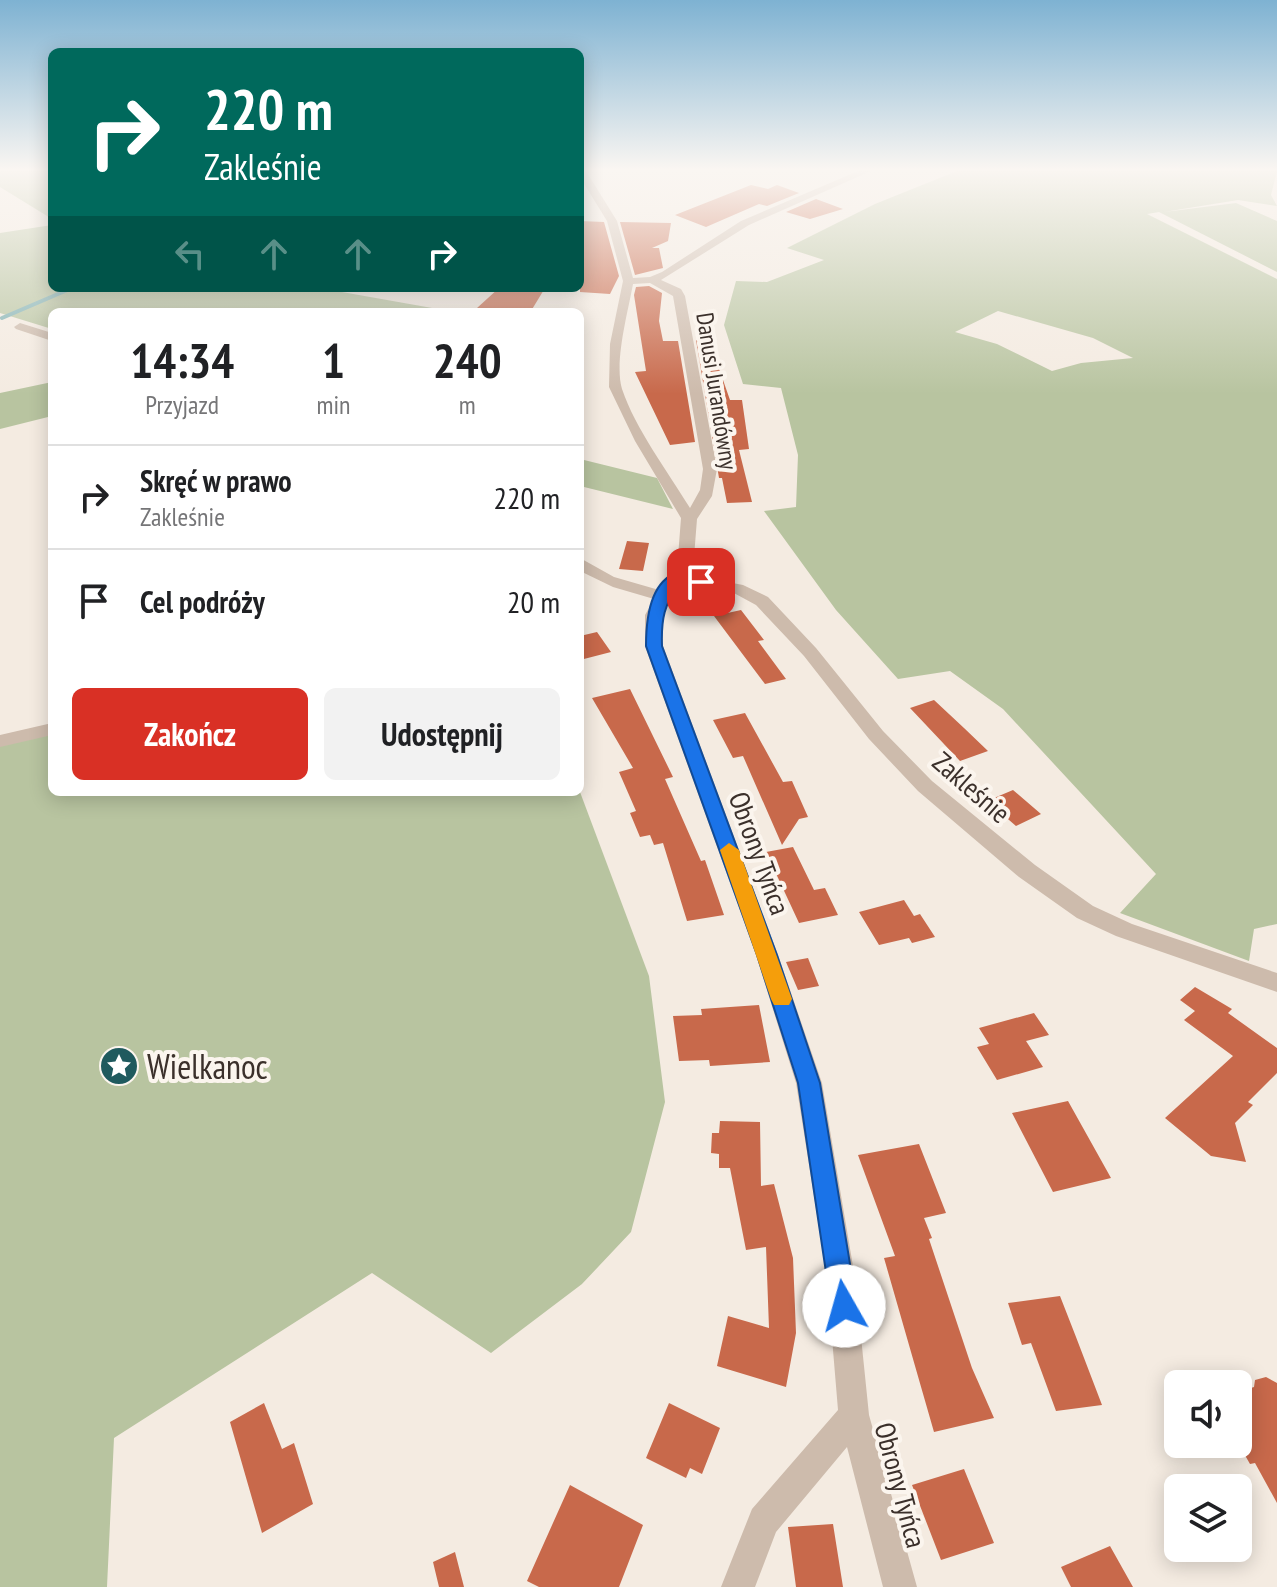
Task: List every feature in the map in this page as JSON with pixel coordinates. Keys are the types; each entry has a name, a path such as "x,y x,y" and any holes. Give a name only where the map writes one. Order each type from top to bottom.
{"street":[{"path":"618,245 628,281 616,344 615,387 642,441 689,518"},
{"path":"628,281 652,280 709,245"},
{"name":"Danusi Jurandówny","path":"652,280 677,291 679,296 710,469 710,487 704,501 689,518"},
{"path":"20,327 48,336"},
{"name":"Obrony Tyńca","path":"689,518 686,557 653,615 654,646 767,955 809,1083 841,1278 854,1415 900,1587"},
{"path":"584,566 592,573 631,588 663,596"},
{"name":"Zakleśnie","path":"676,577 737,588 762,601 810,652 876,735 925,786 1027,871 1085,912 1124,930 1277,983"},
{"path":"0,741 48,730"},
{"path":"738,1587 764,1521 854,1415"}],"green space":[{"path":"0,245 48,245 48,292 342,292 432,308 48,308 48,328 0,313"},
{"path":"793,245 1209,245 1277,279 1277,924 1254,929 1249,961 1120,913 1156,874 1003,709 950,671 898,679 836,610 764,511 796,507 798,455 781,388 743,384 724,325 736,281 767,282 824,260 787,248","holes":["998,311 1093,338 1133,358 1081,363 1052,371 997,344 955,332"]},
{"path":"1224,245 1277,245 1277,272"},
{"path":"48,383 48,417 0,429 0,393"},
{"path":"584,460 657,478 673,509 584,487"},
{"path":"48,733 48,796 582,796 649,976 665,1102 631,1232 582,1284 491,1353 372,1273 114,1438 107,1587 0,1587 0,744"}],"building":[{"path":"584,245 610,245 619,276 610,294 580,292 584,292"},
{"path":"627,245 659,245 652,248 659,248 663,268 635,275"},
{"path":"649,286 662,293 659,321 663,341 678,341 695,442 670,445 635,372 646,371 634,295 636,287"},
{"path":"495,292 543,292 533,308 477,308"},
{"path":"696,340 709,340 730,400 742,400 749,449 739,450 752,502 727,503 722,478 719,478"},
{"path":"627,541 649,543 643,571 619,569"},
{"path":"741,610 764,640 758,641 786,679 765,684 714,616"},
{"path":"597,632 611,652 584,659 584,635"},
{"path":"630,689 673,777 665,779 701,861 705,860 724,915 687,921 663,843 654,845 650,835 640,837 630,813 636,811 619,772 633,768 592,698"},
{"path":"934,700 988,751 960,761 910,708"},
{"path":"745,713 783,782 792,781 808,817 799,819 782,845 743,756 733,758 713,720"},
{"path":"1013,790 1041,814 1016,826 987,801"},
{"path":"793,847 814,890 825,888 838,915 799,923 766,852"},
{"path":"904,900 914,916 920,914 935,937 912,943 909,938 879,945 859,912"},
{"path":"808,958 819,986 798,990 786,962"},
{"path":"1195,987 1232,1009 1228,1013 1277,1048 1277,1073 1248,1102 1253,1105 1235,1123 1246,1162 1211,1156 1165,1118 1233,1056 1184,1020 1195,1011 1180,1000"},
{"path":"759,1005 770,1062 710,1066 709,1060 679,1061 673,1016 702,1015 701,1009"},
{"path":"1034,1013 1049,1035 1026,1041 1043,1067 997,1080 977,1047 989,1044 979,1028"},
{"path":"1068,1101 1111,1178 1053,1192 1012,1113"},
{"path":"720,1121 760,1122 761,1186 774,1184 793,1258 796,1333 786,1387 717,1366 728,1316 769,1328 766,1247 746,1250 730,1168 719,1168 719,1154 711,1153 712,1133 719,1133"},
{"path":"919,1144 946,1213 924,1218 932,1238 929,1239 972,1368 994,1418 934,1432 884,1258 895,1256 858,1155"},
{"path":"1060,1296 1102,1405 1056,1411 1031,1343 1022,1345 1008,1303"},
{"path":"1266,1377 1277,1383 1277,1503 1255,1463 1250,1464 1247,1458 1252,1458 1252,1388 1255,1380"},
{"path":"264,1403 282,1449 294,1443 313,1504 262,1533 230,1422"},
{"path":"669,1403 720,1428 702,1474 690,1468 686,1478 646,1458"},
{"path":"964,1469 994,1543 941,1560 912,1485"},
{"path":"570,1485 643,1525 619,1587 539,1587 527,1581"},
{"path":"833,1524 843,1587 796,1587 788,1527"},
{"path":"1110,1546 1133,1587 1071,1587 1061,1567"},
{"path":"455,1552 464,1587 439,1587 433,1562"}],"waterway":[{"path":"2,318 63,292"}],"slow traffic":[{"path":"729,850 782,999"}],"place":[{"name":"Wielkanoc","path":"119,1066"}],"route":[{"path":"701,582 676,577 653,615 654,646 767,955 809,1083 844,1306"}]}
